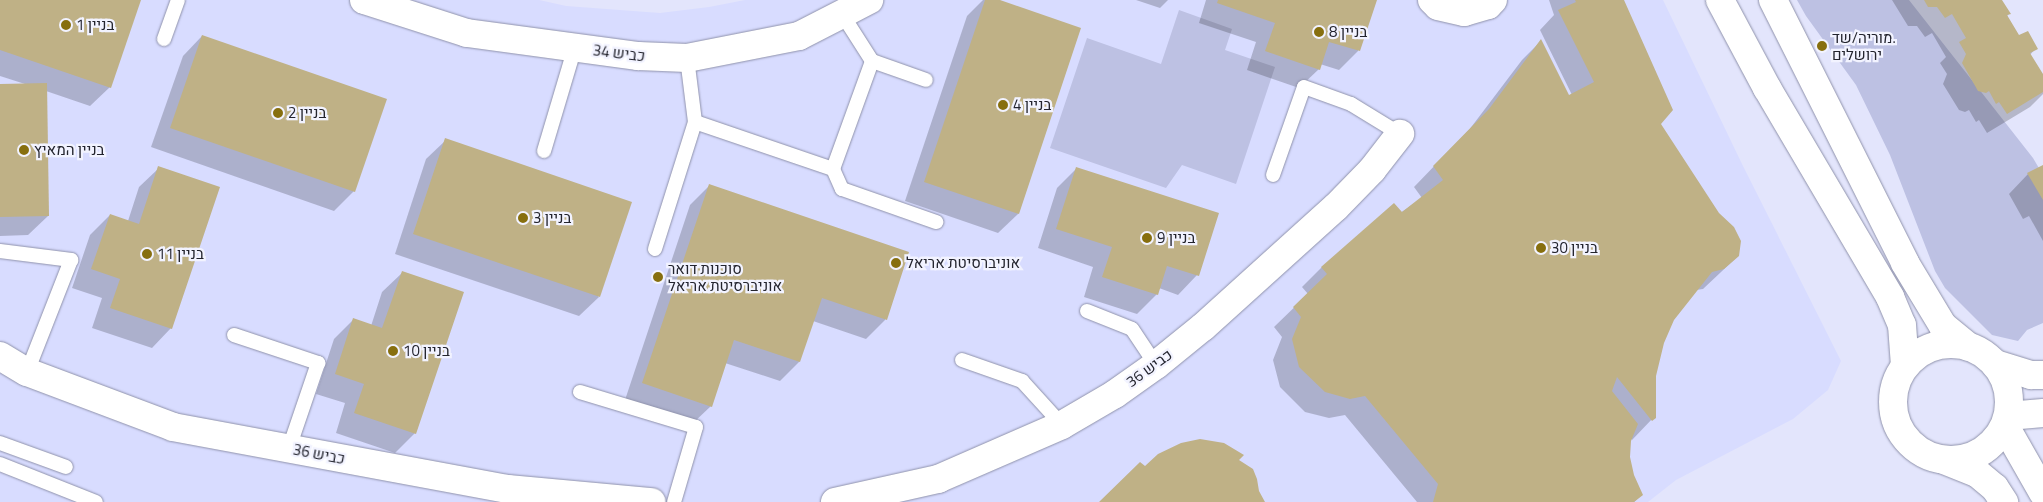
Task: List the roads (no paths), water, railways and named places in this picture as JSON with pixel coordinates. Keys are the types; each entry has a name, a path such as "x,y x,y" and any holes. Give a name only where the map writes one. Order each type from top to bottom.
{"street":[{"name":"כביש 34","path":"364,0 467,33 638,56 688,58 799,36 869,0"},
{"path":"1432,0 1438,6 1464,12 1488,4 1493,0"},
{"path":"1720,0 1767,88 1890,297 1902,325 1905,366"},
{"path":"1773,0 1905,263 1943,326 1969,347"},
{"name":"כביש 36","path":"835,502 882,498 938,479 1062,425 1114,394 1156,365 1203,327 1336,207 1372,170 1400,134"},
{"path":"1942,460 1961,460 1979,454 1994,442 2006,421 2010,398 2005,380 1995,364 1983,353 1969,347 1951,344 1934,347 1918,354 1905,366 1898,377 1894,390 1893,404 1897,424 1907,440 1923,453 1977,473 1995,488 2004,502"},
{"name":"כביש 36","path":"0,356 27,372 173,427 508,489 651,502"},
{"path":"1995,364 2031,375 2043,375"},
{"path":"2006,421 2043,413"},
{"path":"2006,421 2043,493"}],"lane":[{"path":"164,39 178,0"},
{"path":"842,14 872,61 926,80"},
{"path":"544,151 575,47"},
{"path":"655,249 695,122 688,58"},
{"path":"872,61 833,169 842,189 936,222"},
{"path":"1274,175 1304,87 1351,104 1400,134"},
{"path":"695,122 833,169"},
{"path":"0,251 71,260 27,372"},
{"path":"1087,311 1132,329 1156,365"},
{"path":"234,335 318,363 289,448"},
{"path":"962,360 1022,381 1062,425"},
{"path":"580,392 696,427 674,502"},
{"path":"0,443 66,467"},
{"path":"0,464 96,502"}],"place":[{"name":"בניין 1","path":"66,25"},
{"name":"בניין 8","path":"1319,32"},
{"name":"מוריה/שד. ירושלים","path":"1822,46"},
{"name":"בניין 4","path":"1003,105"},
{"name":"בניין 2","path":"278,113"},
{"name":"בניין המאיץ","path":"24,150"},
{"name":"בניין 3","path":"523,218"},
{"name":"בניין 9","path":"1147,238"},
{"name":"בניין 30","path":"1541,248"},
{"name":"בניין 11","path":"147,254"},
{"name":"אוניברסיטת אריאל","path":"896,263"},
{"name":"סוכנות דואר אוניברסיטת אריאל","path":"658,277"},
{"name":"בניין 10","path":"393,351"}]}
